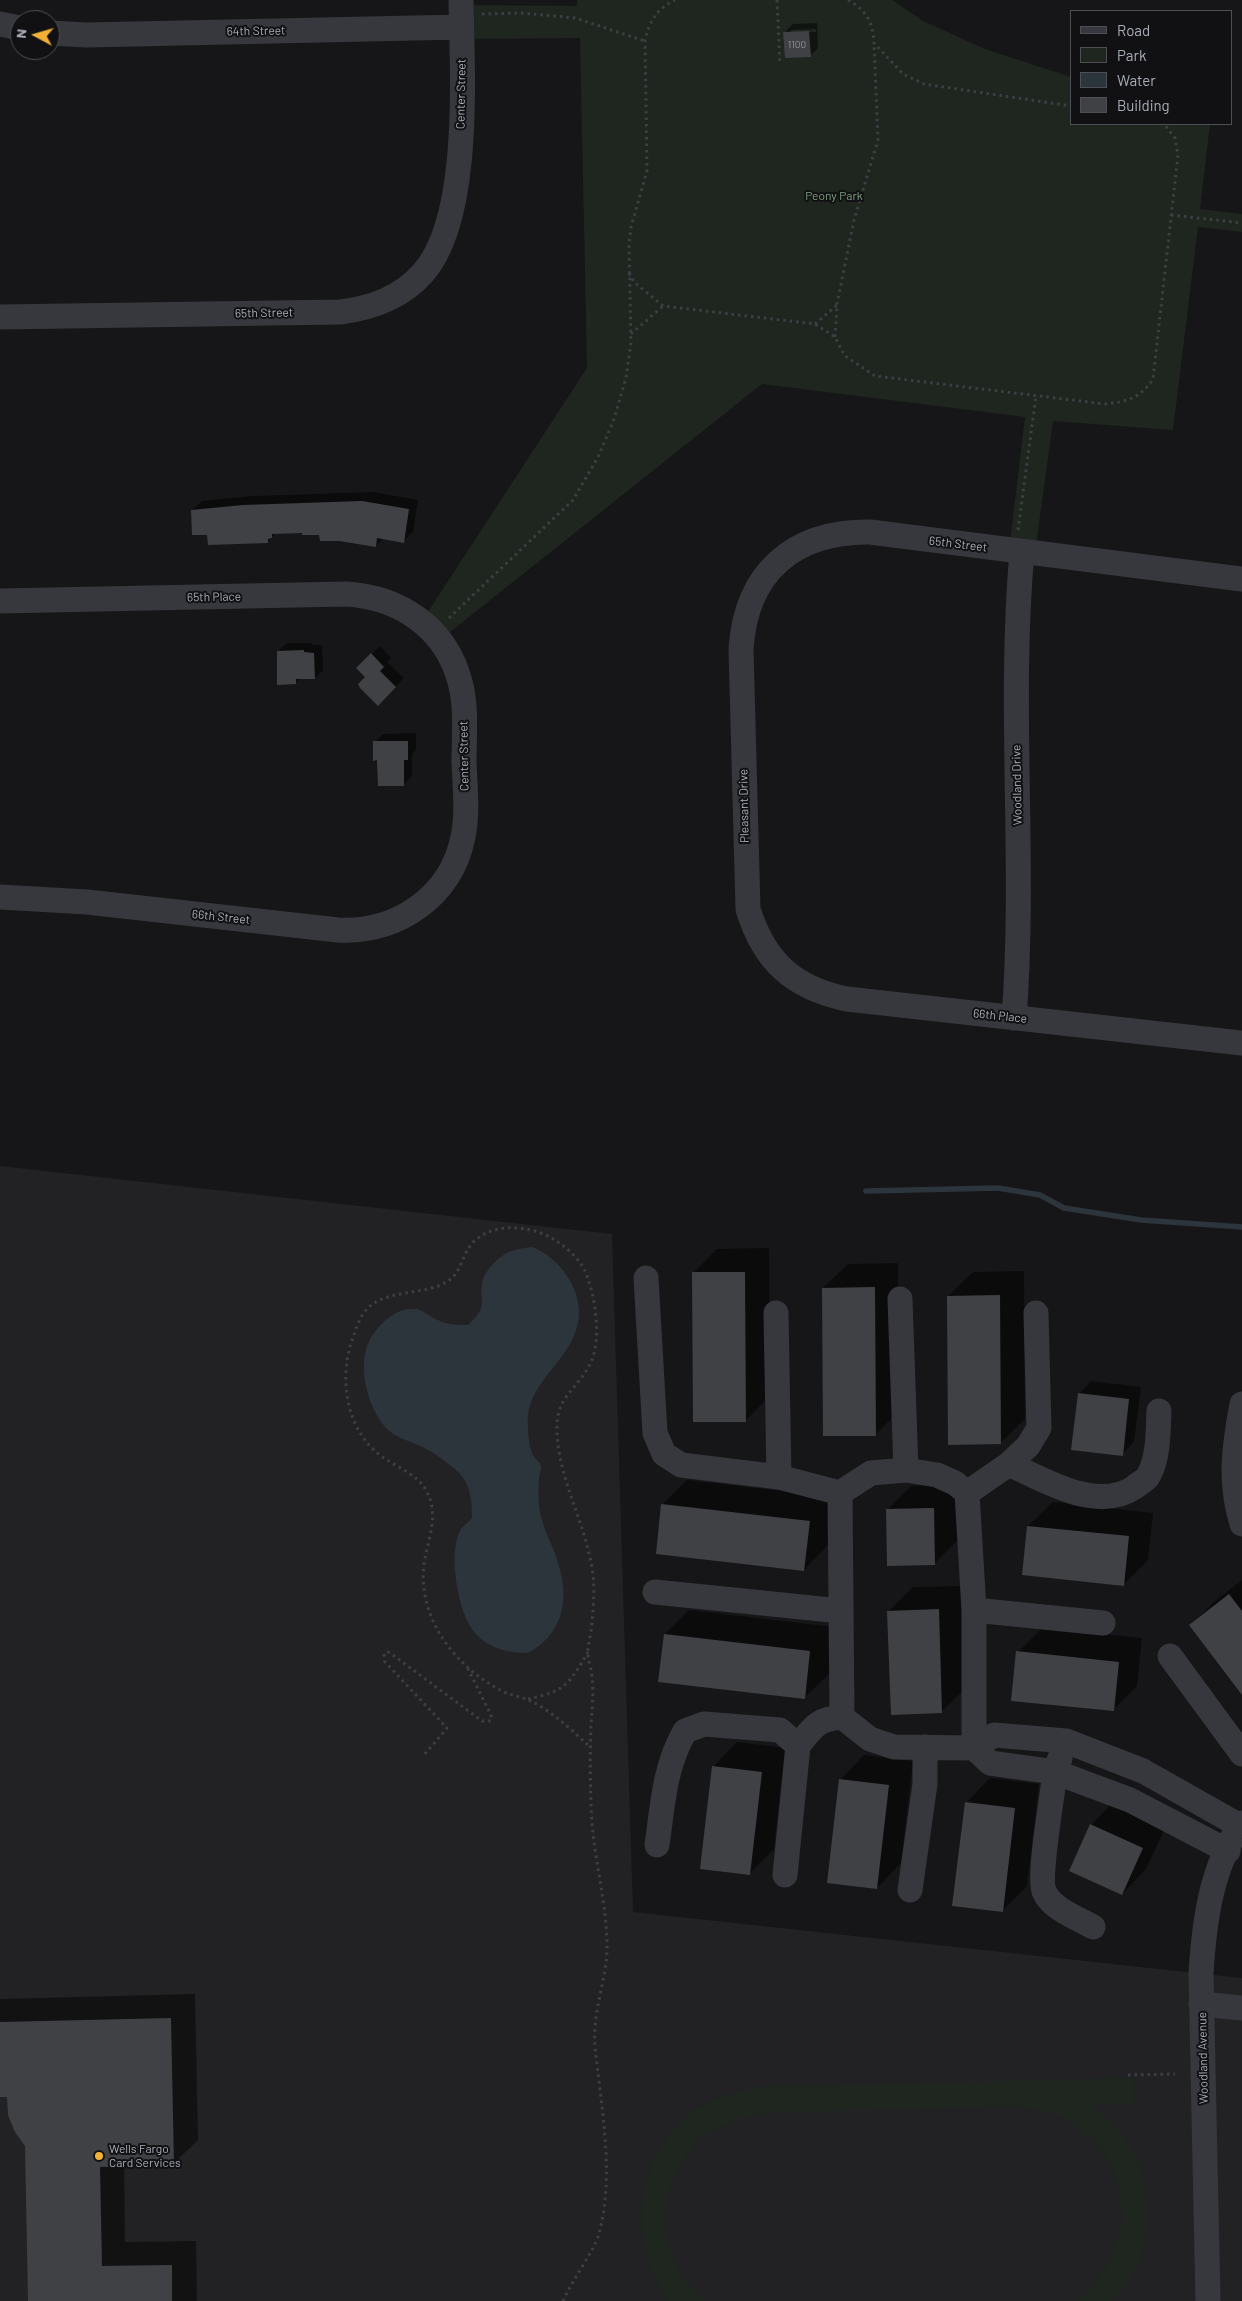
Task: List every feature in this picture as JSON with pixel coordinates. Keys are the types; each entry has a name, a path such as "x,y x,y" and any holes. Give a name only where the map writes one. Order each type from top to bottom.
{"street":[{"name":"64th Street","path":"60,33 87,35 461,14"},
{"name":"Center Street","path":"456,187 462,125 461,14"},
{"name":"65th Street","path":"0,317 330,312 363,309 384,302 405,290 424,273 437,254 447,230 456,187"},
{"name":"65th Street","path":"741,649 746,613 754,593 767,573 782,558 802,544 825,536 846,532 870,532 1242,579"},
{"name":"Woodland Drive","path":"1014,1018 1019,953 1020,903 1016,613 1019,551"},
{"name":"65th Place","path":"0,601 346,594 386,600 407,610 428,627"},
{"name":"Center Street","path":"428,627 452,660 461,683 466,813 464,837 457,860 445,881 433,896"},
{"name":"Pleasant Drive","path":"741,649 745,887 748,909 755,931 771,957"},
{"name":"66th Street","path":"0,897 87,902 349,930 372,928 394,922 416,910 433,896"},
{"name":"66th Place","path":"771,957 784,971 803,985 826,995 847,999 1242,1043"},
{"path":"646,1278 655,1433 664,1454 681,1465 779,1477 840,1493 871,1473 906,1470 937,1475 955,1483 967,1493 974,1610 974,1748 990,1763 1055,1772 1130,1800 1228,1850"},
{"path":"900,1299 906,1470"},
{"path":"776,1313 779,1477"},
{"path":"967,1493 1009,1464 1028,1446 1039,1428 1036,1313"},
{"path":"1242,1404 1233,1458 1236,1504 1242,1524"},
{"path":"1009,1464 1079,1494 1112,1497 1131,1489 1147,1478 1156,1452 1159,1410"},
{"path":"840,1493 842,1717"},
{"path":"655,1592 841,1611"},
{"path":"974,1610 1103,1623"},
{"path":"1170,1656 1242,1754"},
{"path":"785,1875 798,1746 812,1729 826,1718 842,1717 870,1740 894,1747 974,1748 994,1735 1066,1741 1144,1771 1241,1824"},
{"path":"657,1845 667,1778 673,1752 685,1731 704,1724 780,1730 798,1746"},
{"path":"1066,1741 1055,1772 1044,1867 1044,1890 1054,1904 1093,1927"},
{"path":"910,1890 925,1784 925,1747"},
{"name":"Woodland Avenue","path":"1208,2301 1201,2004 1204,1929 1210,1895 1228,1850 1241,1824"},
{"path":"1201,2004 1242,2008"}],"path":[{"path":"428,627 577,494 598,457 613,422 626,378 630,334 629,273 631,227 647,171 647,29 654,16 663,7 675,0"},
{"path":"777,0 780,65"},
{"path":"848,0 865,11 873,31 878,140 854,220 837,304 835,336 845,356 876,376 1104,404 1133,399 1148,388 1153,379 1178,146 1175,138 1165,125"},
{"path":"461,14 522,13 575,18 646,41"},
{"path":"874,43 903,74 924,84 1070,106"},
{"path":"1171,215 1242,223"},
{"path":"629,273 634,282 663,306 815,324 835,336"},
{"path":"815,324 837,304"},
{"path":"630,334 663,306"},
{"path":"1019,551 1036,396"},
{"path":"563,2301 571,2283 597,2242 606,2196 604,2124 594,2040 595,2021 608,1948 591,1808 592,1679 588,1652 592,1623 593,1576 588,1550 562,1464 556,1427 558,1411 566,1396 592,1362 596,1319 593,1296 585,1271 574,1255 555,1240 528,1229 506,1228 491,1231 476,1238 468,1248 455,1276 448,1283 393,1295 366,1309 352,1339 345,1371 347,1401 360,1431 374,1451 410,1474 424,1486 431,1503 434,1519 423,1568 424,1598 436,1627 450,1649 468,1669 509,1695 528,1699 552,1715 591,1748"},
{"path":"425,1754 447,1728 385,1662 384,1654 388,1652 393,1655 482,1721 490,1721 491,1716 468,1669"},
{"path":"528,1699 553,1694 570,1682 588,1652"},
{"path":"1128,2076 1175,2074"}],"shaded area":[{"path":"0,1166 612,1234 633,1912 1242,1978 1242,2301 0,2301"}],"green space":[{"name":"Peony Park","path":"577,0 892,0 923,21 985,49 1070,77 1070,125 1210,125 1200,209 1242,214 1242,232 1198,227 1173,430 1053,421 1035,553 1009,550 1025,417 762,384 440,640 422,621 587,368 580,38 462,39 461,5 577,6"},
{"path":"1133,2078 1133,2104 1090,2105 1114,2125 1126,2139 1136,2158 1147,2200 1148,2222 1145,2244 1138,2265 1128,2284 1113,2301 1074,2301 1086,2294 1110,2262 1123,2219 1118,2182 1103,2151 1074,2124 1051,2112 1021,2106 761,2113 722,2126 701,2139 689,2152 673,2181 666,2213 670,2247 675,2263 685,2279 707,2301 669,2301 661,2290 653,2272 644,2247 641,2224 642,2202 654,2160 665,2141 680,2124 697,2109 717,2099 754,2087"}],"water":[{"path":"532,1247 550,1257 565,1273 576,1293 579,1314 576,1330 570,1344 542,1382 534,1395 529,1409 530,1444 533,1455 541,1468 538,1489 540,1510 562,1576 563,1602 556,1626 540,1645 528,1653 506,1651 493,1646 475,1633 469,1624 459,1598 455,1567 457,1539 461,1529 472,1518 471,1500 466,1482 444,1460 387,1429 380,1420 369,1397 364,1371 364,1359 367,1347 375,1331 388,1318 405,1310 415,1309 422,1311 445,1323 468,1325 481,1308 483,1280 490,1268 505,1254 517,1249"}],"building":[{"path":"809,31 811,57 785,58 783,32"},
{"path":"362,501 409,509 404,543 377,538 376,547 339,541 320,541 319,535 302,535 302,533 272,534 272,538 268,539 268,543 208,545 207,535 192,535 191,510 243,505"},
{"path":"304,650 304,652 314,653 315,679 296,679 296,684 277,685 277,651"},
{"path":"371,653 384,667 380,671 396,687 378,706 358,684 365,677 356,668"},
{"path":"373,741 408,741 408,760 404,760 404,786 378,786 377,760 373,761"},
{"path":"692,1272 745,1272 746,1422 693,1422"},
{"path":"875,1287 876,1436 823,1436 822,1288"},
{"path":"1000,1295 1001,1444 948,1445 947,1296"},
{"path":"1078,1393 1129,1399 1123,1456 1071,1450"},
{"path":"661,1504 810,1521 804,1571 656,1554"},
{"path":"934,1508 935,1565 887,1566 886,1509"},
{"path":"1027,1526 1129,1536 1124,1586 1022,1575"},
{"path":"1229,1594 1242,1611 1242,1695 1189,1625"},
{"path":"939,1609 942,1713 891,1715 887,1611"},
{"path":"664,1634 810,1651 805,1699 658,1682"},
{"path":"1016,1651 1119,1662 1114,1711 1011,1701"},
{"path":"712,1766 762,1772 750,1875 700,1869"},
{"path":"839,1779 889,1785 877,1889 827,1883"},
{"path":"965,1802 1015,1808 1003,1912 952,1906"},
{"path":"1090,1824 1143,1848 1122,1895 1069,1871"},
{"name":"Wells Fargo Card Services","path":"171,2018 174,2165 100,2167 102,2266 172,2265 172,2301 28,2301 25,2146 15,2132 8,2115 7,2097 0,2097 0,2022"}],"waterway":[{"path":"866,1191 998,1188 1040,1195 1064,1208 1141,1220 1242,1227"}],"place":[{"name":"Wells Fargo Card Services","path":"99,2156"}]}
